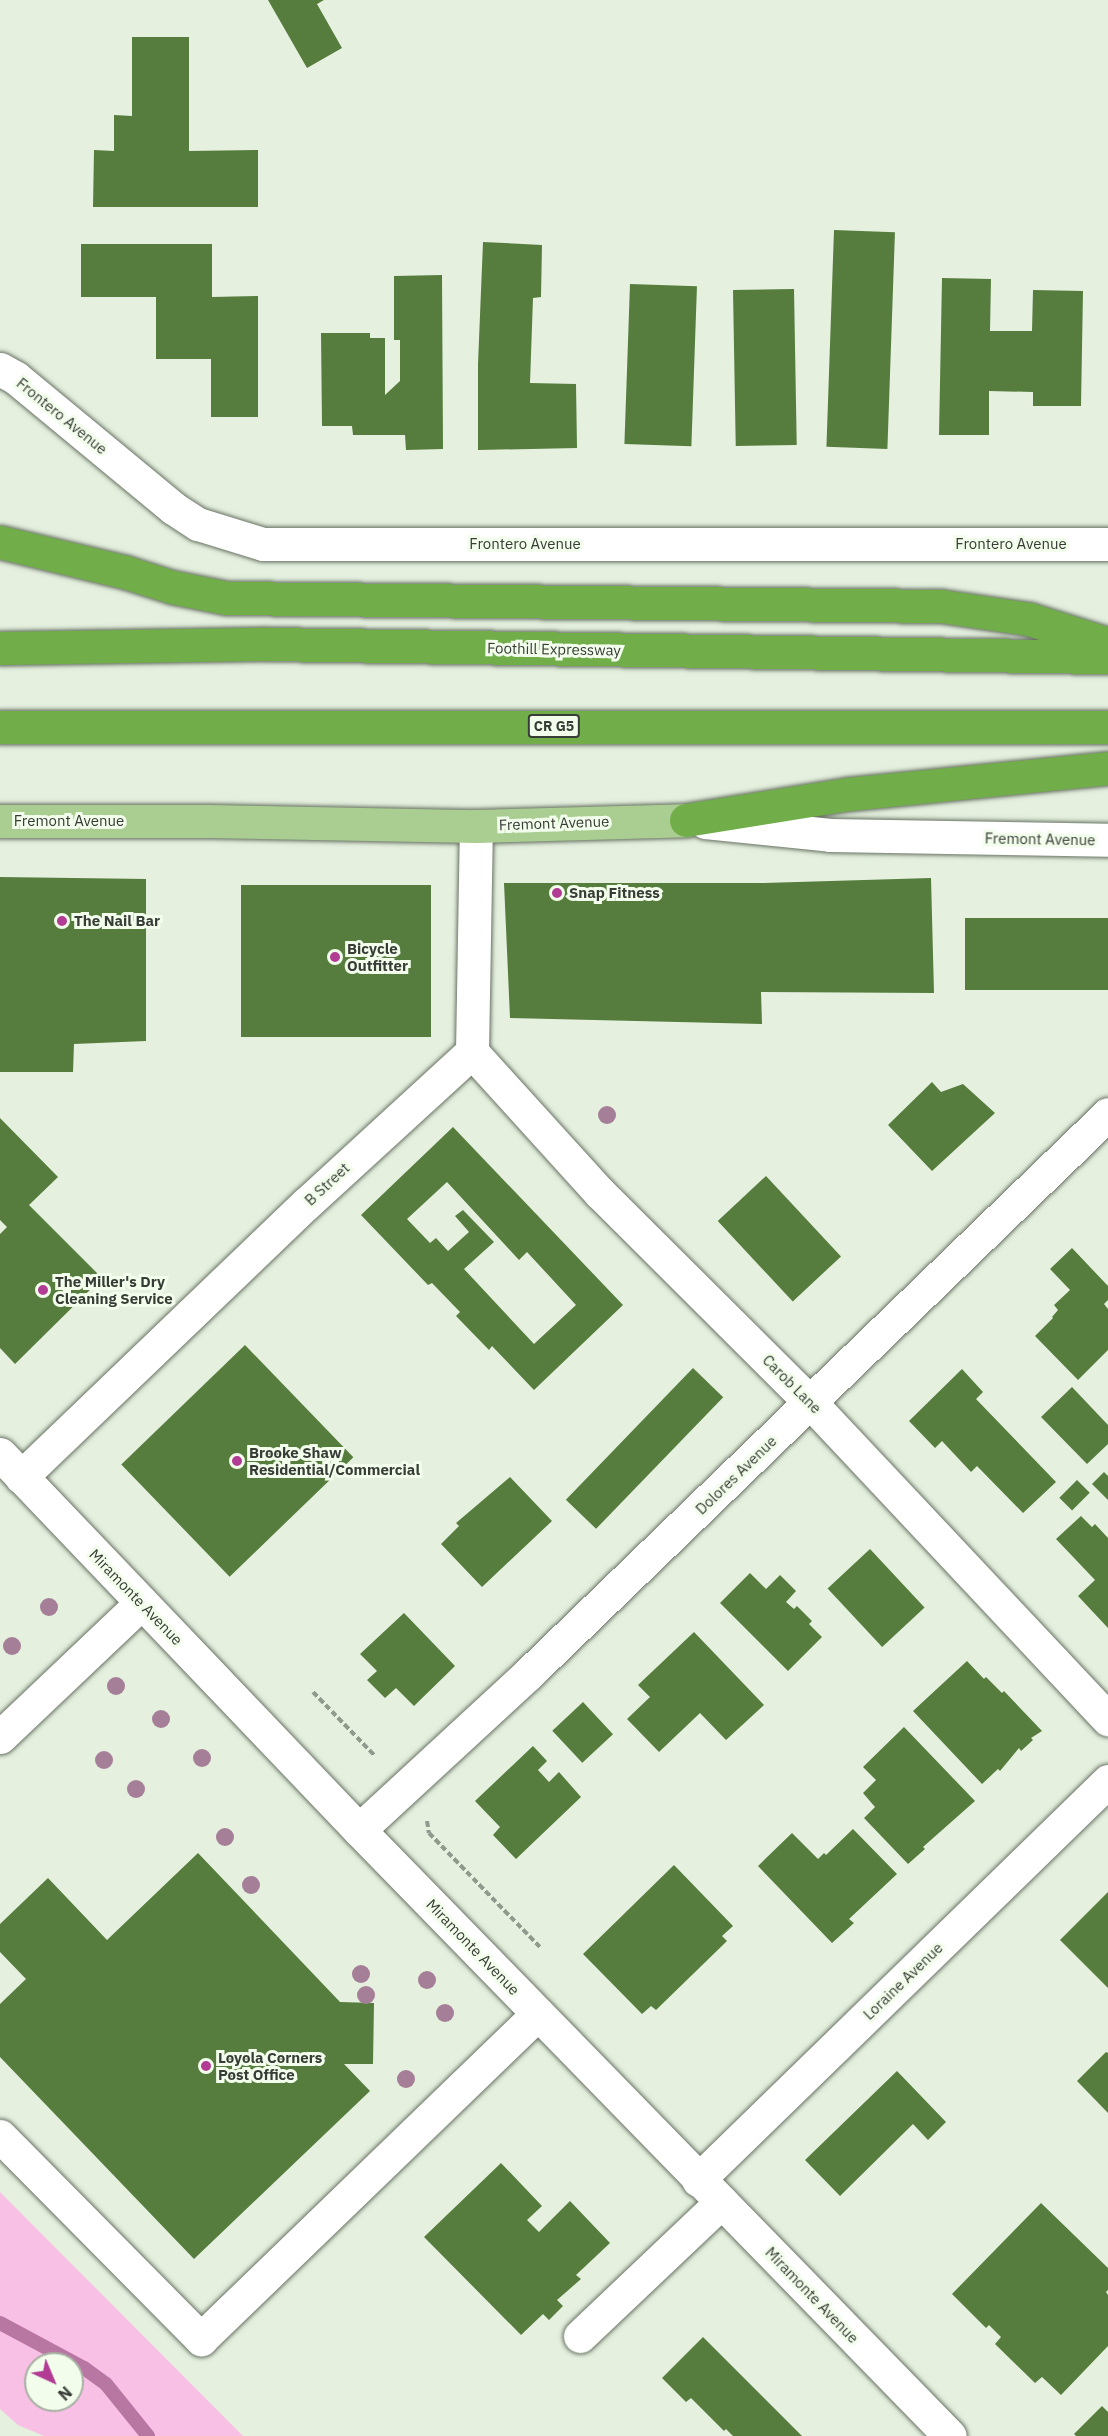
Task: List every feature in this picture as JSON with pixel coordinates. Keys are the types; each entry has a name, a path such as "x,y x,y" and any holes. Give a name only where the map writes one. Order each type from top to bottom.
{"highway":[{"path":"0,542 125,572 172,587 227,598 941,606 1029,619 1108,644"},
{"name":"Foothill Expressway","path":"0,648 267,644 1108,657"},
{"name":"CR G5","path":"0,727 1108,727"},
{"path":"686,820 848,794 1108,768"}],"main road":[{"name":"Fremont Avenue","path":"0,821 209,820 476,825 686,820"}],"street":[{"name":"Frontero Avenue","path":"0,369 25,385 173,508 198,524 263,544 1108,544"},
{"name":"Fremont Avenue","path":"686,820 830,835 1108,840"},
{"path":"472,1052 476,825"},
{"name":"Carob Lane","path":"472,1052 600,1193 811,1403 1108,1719"},
{"name":"B Street","path":"11,1466 307,1203 472,1052"},
{"name":"Dolores Avenue","path":"359,1830 520,1682 1108,1114"},
{"name":"Miramonte Avenue","path":"11,1466 537,2014 950,2436"},
{"path":"0,1737 141,1603"},
{"name":"Loraine Avenue","path":"698,2180 1108,1781"},
{"path":"0,2136 201,2338 537,2014"},
{"path":"580,2336 721,2202"}],"path":[{"path":"313,1692 375,1756"},
{"path":"426,1817 429,1833 541,1948"}],"shaded area":[{"path":"0,2192 243,2436 44,2436 18,2425 0,2409"}],"building":[{"path":"268,0 324,0 317,4 342,48 307,68"},
{"path":"132,37 189,37 189,151 258,150 258,207 93,207 94,150 114,151 114,115 132,116"},
{"path":"834,230 895,232 887,449 826,447"},
{"path":"483,242 542,245 541,297 533,298 530,383 576,384 577,448 478,450 478,364"},
{"path":"81,244 212,244 212,297 258,296 258,417 211,417 211,359 156,359 156,297 81,297"},
{"path":"442,275 443,449 406,450 405,435 353,435 352,426 322,426 321,333 370,333 370,338 385,338 385,395 400,381 400,340 394,340 394,276"},
{"path":"942,278 991,279 990,331 1032,331 1033,290 1083,291 1081,406 1033,406 1033,392 989,391 989,435 939,435"},
{"path":"630,284 697,286 691,446 624,444"},
{"path":"794,289 797,445 736,446 733,290"},
{"path":"0,877 146,879 146,1041 74,1044 73,1072 0,1072"},
{"path":"931,878 934,993 761,992 762,1024 510,1018 504,883 764,883"},
{"name":"Bicycle Outfitter","path":"241,885 431,885 431,1037 241,1037"},
{"path":"965,918 1108,918 1108,990 965,990"},
{"path":"932,1082 941,1092 963,1084 995,1113 932,1171 888,1125"},
{"path":"0,1118 58,1177 29,1205 102,1278 15,1364 0,1348 0,1234 7,1227 0,1220"},
{"path":"453,1127 623,1305 534,1390 492,1346 489,1350 456,1316 460,1312 432,1283 428,1285 361,1215","holes":["447,1182 519,1260 527,1252 576,1305 534,1344 464,1269 494,1242 463,1210 455,1216 469,1232 448,1251 436,1238 430,1243 407,1219"]},
{"path":"766,1176 841,1256 793,1301 718,1221"},
{"path":"1072,1248 1108,1286 1108,1300 1104,1304 1108,1309 1108,1350 1078,1380 1035,1336 1058,1310 1054,1305 1070,1290 1050,1269"},
{"name":"Brooke Shaw Residential/Commercial","path":"245,1345 353,1457 230,1577 121,1464"},
{"path":"693,1368 723,1397 596,1529 566,1500"},
{"path":"962,1369 983,1392 976,1399 1056,1482 1023,1513 977,1466 971,1472 942,1441 935,1448 909,1421"},
{"path":"1072,1387 1108,1425 1108,1444 1087,1464 1041,1417"},
{"path":"1104,1472 1108,1476 1108,1500 1092,1484"},
{"path":"510,1477 552,1521 482,1587 441,1544 459,1526 456,1523"},
{"path":"1077,1480 1090,1493 1072,1510 1059,1498"},
{"path":"1081,1516 1092,1527 1095,1524 1108,1538 1108,1628 1078,1596 1095,1580 1056,1539"},
{"path":"870,1549 925,1608 882,1647 828,1589"},
{"path":"750,1573 766,1589 780,1575 796,1591 786,1602 794,1609 797,1606 812,1621 809,1624 822,1637 788,1671 720,1603"},
{"path":"404,1613 455,1666 414,1706 396,1688 385,1698 367,1680 377,1671 360,1654"},
{"path":"694,1632 764,1705 726,1740 700,1713 659,1752 627,1719 650,1697 638,1685"},
{"path":"967,1661 984,1679 986,1677 1002,1693 1004,1691 1042,1731 1031,1738 1033,1740 1021,1751 1019,1748 1000,1771 998,1769 982,1784 913,1711"},
{"path":"583,1702 613,1734 582,1763 552,1731"},
{"path":"904,1727 975,1801 923,1847 925,1849 908,1864 864,1818 875,1807 863,1793 876,1780 863,1767"},
{"path":"533,1746 547,1761 538,1770 549,1782 559,1772 581,1797 516,1859 493,1835 500,1827 475,1801"},
{"path":"853,1829 897,1874 849,1919 854,1923 832,1943 758,1866 792,1833 818,1859 824,1853 826,1855"},
{"path":"198,1853 340,2002 374,2003 373,2064 344,2064 370,2091 194,2259 0,2057 0,2004 26,1979 0,1952 0,1924 48,1878 107,1940"},
{"path":"674,1865 733,1926 722,1936 727,1941 656,2010 651,2006 642,2014 583,1954"},
{"path":"1108,1892 1108,1988 1060,1940"},
{"path":"1106,2052 1108,2053 1108,2113 1077,2081"},
{"path":"897,2071 946,2122 928,2140 913,2124 840,2196 805,2160"},
{"path":"501,2163 542,2206 527,2220 539,2232 570,2201 610,2243 576,2275 581,2279 557,2300 563,2306 549,2320 543,2314 521,2335 424,2237"},
{"path":"1041,2203 1108,2268 1108,2290 1106,2292 1108,2295 1108,2346 1061,2395 1042,2377 1035,2383 995,2344 1001,2337 989,2325 986,2328 952,2294"},
{"path":"703,2337 802,2436 733,2436 726,2429 724,2431 691,2398 686,2402 662,2378"},
{"path":"1102,2406 1108,2412 1108,2436 1076,2436 1074,2434"}],"waterway":[{"path":"0,2323 84,2368 106,2384 148,2436"}],"place":[{"name":"Snap Fitness","path":"557,893"},
{"name":"The Nail Bar","path":"62,921"},
{"name":"Bicycle Outfitter","path":"335,957"},
{"name":"The Miller's Dry Cleaning Service","path":"43,1290"},
{"name":"Brooke Shaw Residential/Commercial","path":"237,1461"},
{"name":"Loyola Corners Post Office","path":"206,2066"}]}
